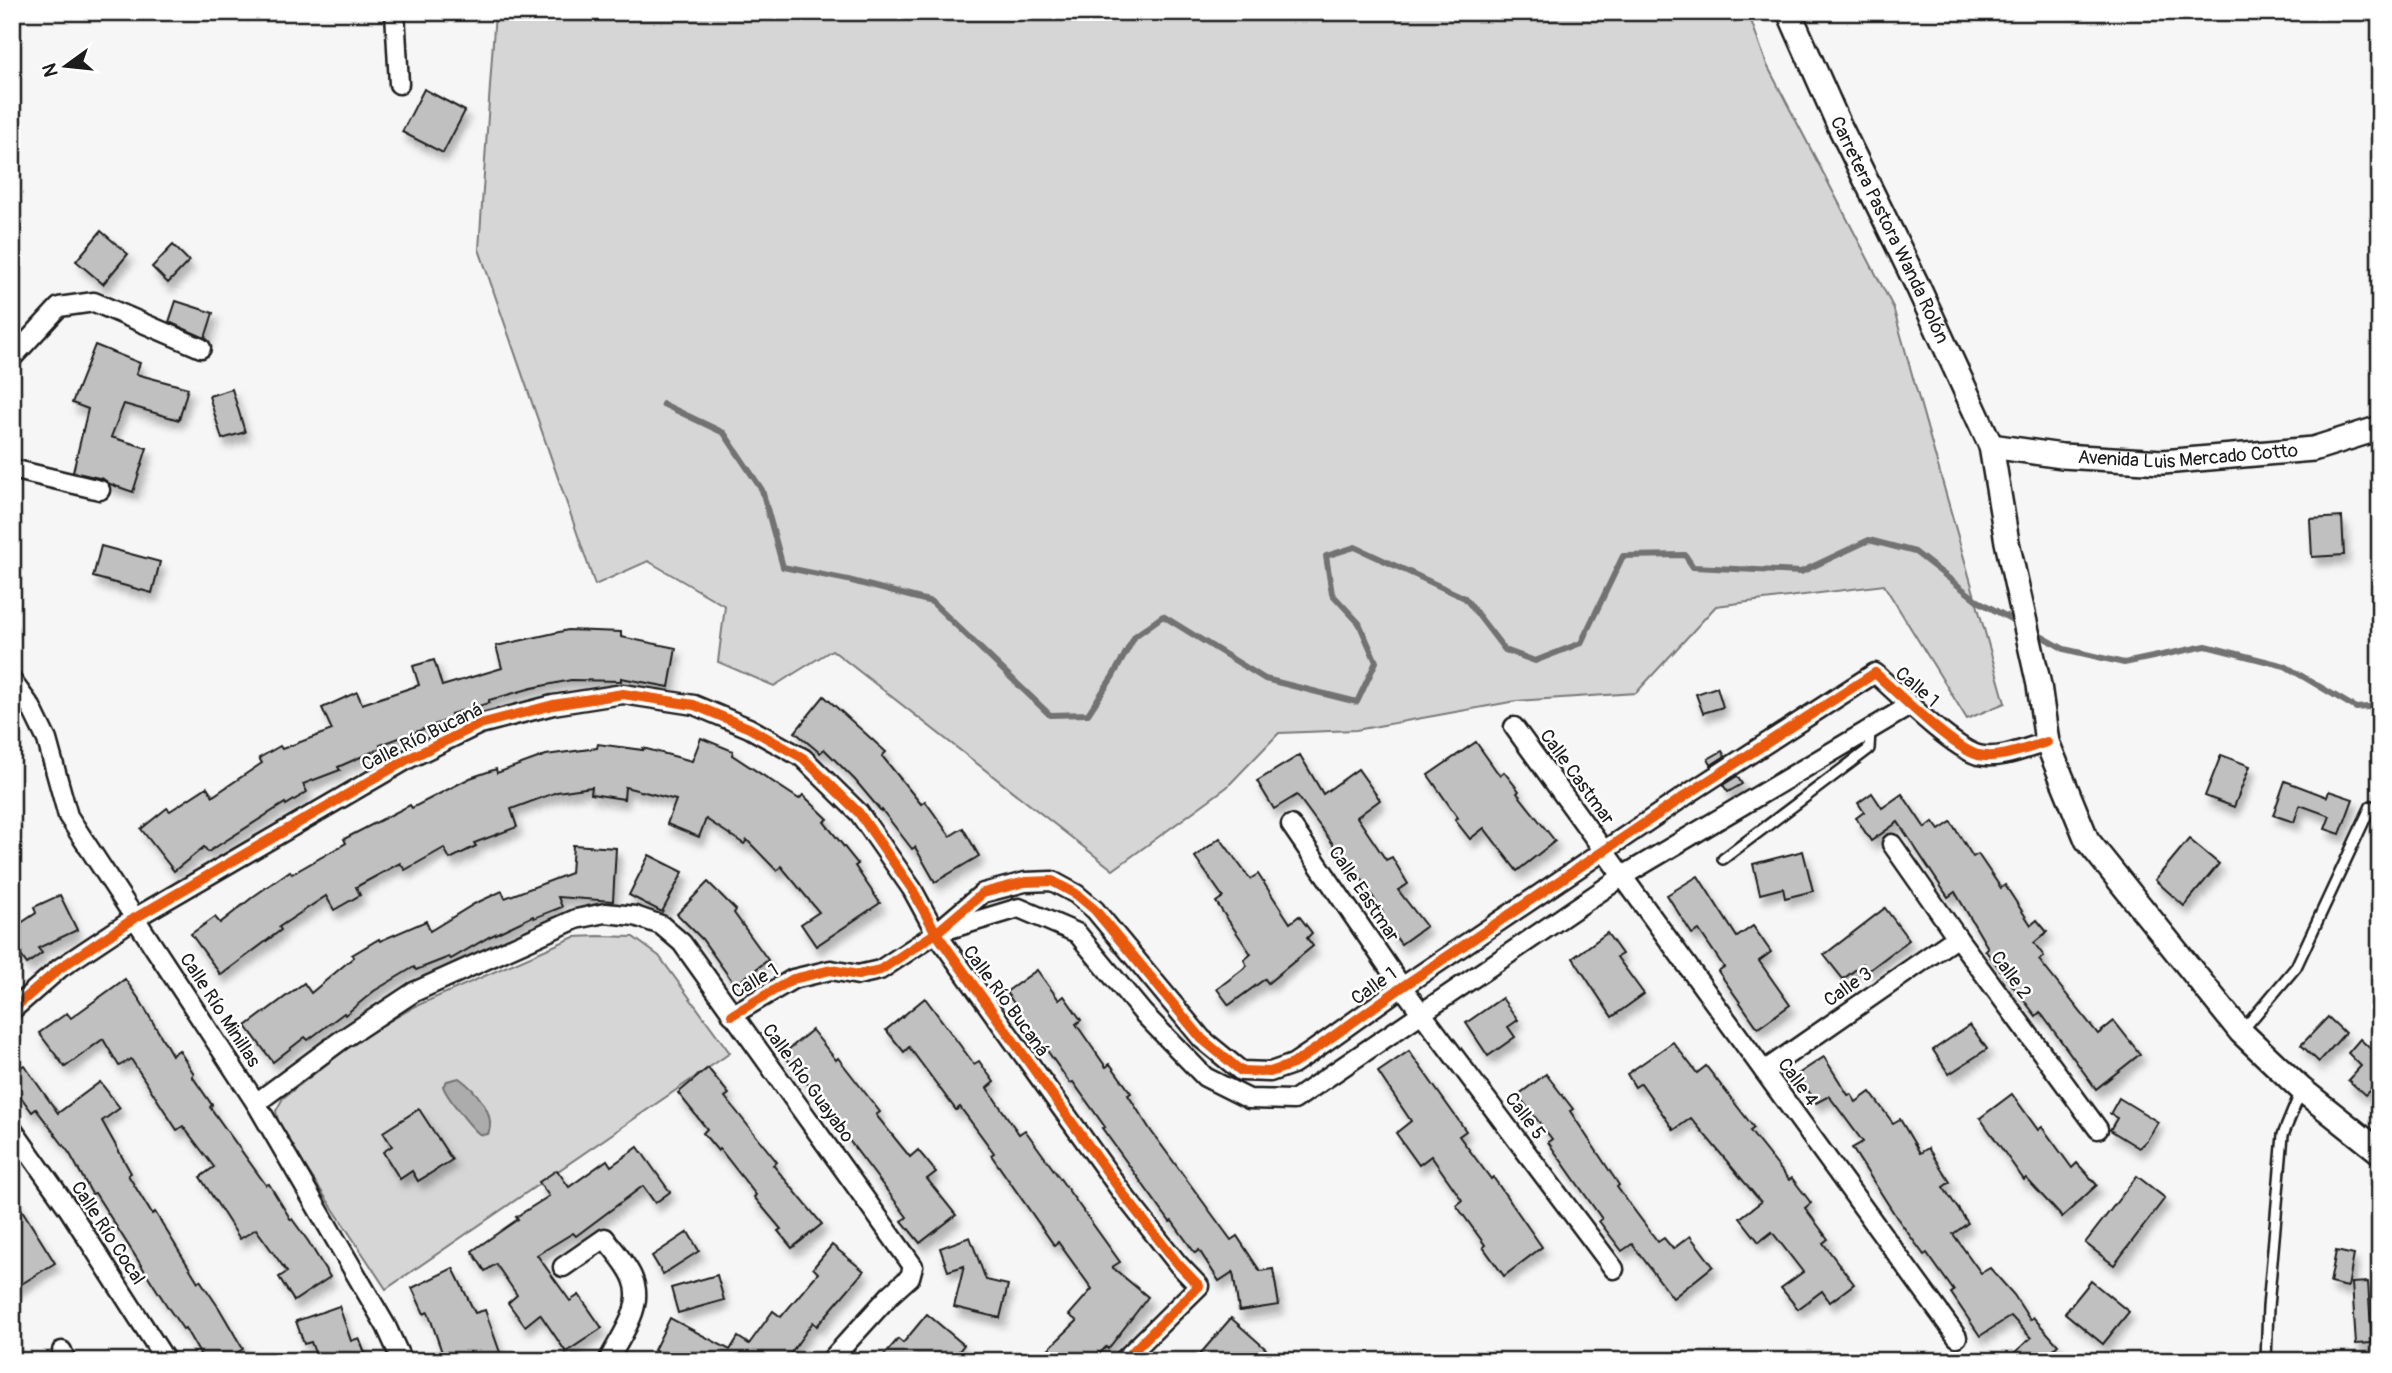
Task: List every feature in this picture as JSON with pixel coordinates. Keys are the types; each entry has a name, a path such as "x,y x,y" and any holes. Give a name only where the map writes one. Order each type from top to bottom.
{"street":[{"path":"395,12 400,84"},
{"name":"Carretera Pastora Wanda Rolón","path":"1789,12 1839,125 1991,446 2007,542 2039,684 2047,742 2087,840 2241,1032 2301,1089 2380,1152"},
{"path":"12,358 59,307 94,302 201,348"},
{"name":"Avenida Luis Mercado Cotto","path":"1991,446 2062,456 2163,462 2314,449 2380,428"},
{"path":"12,468 100,490"},
{"name":"Calle 1","path":"732,1014 793,979 831,970 858,975 880,970 936,933 982,893 1025,882 1052,881 1076,894 1095,910 1202,1039 1241,1071 1270,1072 1293,1064 1691,792 1875,673 1947,736 1977,755 2002,755 2047,742"},
{"name":"Calle Río Minillas","path":"12,681 31,706 47,740 68,816 256,1103 386,1326 402,1361"},
{"name":"Calle Río Bucaná","path":"12,1010 60,968 135,918 408,759 480,724 553,705 623,694 694,705 749,728 803,758 859,813 912,889 936,933 1126,1198 1178,1264 1199,1286 1124,1361"},
{"name":"Calle 1","path":"936,933 1019,908 1077,933 1143,1013 1205,1077 1249,1099 1294,1101 1623,876 1911,705"},
{"name":"Calle Castmar","path":"1514,727 1605,851"},
{"name":"Calle Eastmar","path":"1291,825 1402,987"},
{"name":"Calle 2","path":"1892,844 2098,1129"},
{"name":"Calle 4","path":"1605,851 1957,1337"},
{"name":"Calle Río Guayabo","path":"256,1103 340,1041 414,992 576,919 605,912 635,916 661,925 682,943 913,1266 910,1277 866,1320 830,1361"},
{"name":"Calle 3","path":"1763,1071 1957,937"},
{"name":"Calle 5","path":"1402,987 1614,1269"},
{"name":"Calle Río Cocal","path":"12,1129 68,1208 166,1361"},
{"path":"563,1267 605,1238 633,1278 638,1295 633,1313 608,1361"}],"lane":[{"path":"1723,859 1869,749 1870,729"},
{"path":"2241,1032 2296,967 2371,806"},
{"path":"2266,1361 2283,1135 2301,1089"}],"shaded area":[{"path":"495,12 1748,12 1767,65 1893,307 2005,703 1967,719 1884,585 1716,606 1636,693 1516,701 1356,730 1279,733 1227,787 1113,870 832,650 774,686 718,662 725,606 648,561 595,585 479,249"},
{"path":"574,937 633,937 659,956 730,1053 386,1289 279,1127 276,1111 283,1098 346,1049 416,1006"},
{"path":"459,1078 471,1088 487,1110 490,1126 488,1134 481,1135 477,1132 459,1112 445,1090 443,1086 447,1081"}],"building":[{"path":"424,89 465,111 443,153 402,132"},
{"path":"101,231 128,254 103,284 76,261"},
{"path":"173,245 189,261 168,283 152,267"},
{"path":"176,301 213,313 205,338 169,322"},
{"path":"95,345 140,363 136,374 188,388 179,420 124,404 111,437 147,448 133,492 103,479 73,472 88,409 72,403"},
{"path":"232,389 245,432 222,439 209,396"},
{"path":"2342,517 2344,555 2312,557 2310,519"},
{"path":"101,546 160,562 152,593 93,577"},
{"path":"568,630 621,632 621,637 676,648 669,687 621,678 621,681 571,680 489,700 489,703 451,714 453,718 380,745 381,748 338,767 340,770 303,784 307,792 208,852 204,847 174,871 141,829 167,808 170,811 207,787 213,796 262,763 259,758 280,746 282,749 332,730 322,708 357,692 362,704 419,685 413,666 434,660 442,686 502,668 496,646"},
{"path":"1717,687 1723,707 1703,713 1696,694"},
{"path":"824,696 886,752 882,756 921,804 925,801 950,836 963,828 979,856 935,882 915,847 912,849 855,780 824,749 820,753 795,732"},
{"path":"701,738 733,751 732,755 799,799 803,795 828,819 824,822 858,864 855,866 880,903 816,946 801,924 819,912 781,866 777,871 747,840 744,844 706,819 699,837 667,824 676,800 625,787 624,799 591,794 592,787 557,792 511,809 517,827 474,843 476,846 450,859 444,848 405,870 400,863 356,887 360,895 334,910 326,896 279,927 281,930 221,975 191,934 215,917 220,923 290,871 292,874 346,843 344,839 470,778 496,769 497,773 546,755 597,748 598,744 643,748 692,761"},
{"path":"1476,742 1500,776 1504,772 1555,841 1517,871 1484,828 1470,839 1455,820 1458,818 1428,775"},
{"path":"1722,751 1725,756 1711,765 1708,759"},
{"path":"1300,755 1323,794 1358,769 1380,800 1357,817 1386,860 1392,857 1408,884 1398,890 1426,926 1401,944 1380,916 1383,913 1348,857 1344,859 1297,795 1274,809 1257,781"},
{"path":"2221,755 2250,766 2234,807 2205,796"},
{"path":"1737,776 1742,784 1728,792 1723,785"},
{"path":"2285,781 2327,797 2329,791 2353,799 2340,834 2325,829 2330,816 2300,805 2294,822 2273,815"},
{"path":"1872,793 1882,808 1902,794 1925,828 1933,822 1939,830 1951,822 1973,857 1978,854 2001,888 2005,885 2031,925 2037,920 2047,932 2034,943 2044,956 2039,960 2098,1034 2114,1021 2140,1054 2096,1089 2040,1012 2036,1016 1985,950 1988,948 1955,892 1948,897 1898,822 1871,841 1856,818 1864,812 1858,803"},
{"path":"1220,838 1250,879 1258,874 1290,923 1299,916 1312,933 1307,938 1313,946 1268,983 1265,979 1229,1005 1217,989 1247,966 1244,960 1251,954 1216,902 1223,897 1195,857"},
{"path":"2189,839 2219,864 2184,906 2155,880"},
{"path":"573,845 616,848 613,901 558,897 562,907 534,918 533,916 451,959 449,957 416,970 414,967 374,991 308,1040 305,1037 273,1062 246,1026 304,983 311,993 354,957 352,955 379,939 380,941 426,921 430,931 474,904 502,891 505,898 571,873"},
{"path":"1803,851 1813,891 1785,898 1783,888 1760,894 1753,864"},
{"path":"649,855 683,872 662,912 629,895"},
{"path":"1698,876 1737,937 1753,926 1771,952 1759,961 1790,1005 1758,1028 1718,971 1724,967 1699,930 1692,934 1667,895"},
{"path":"708,882 736,910 734,913 768,960 735,985 702,939 677,914"},
{"path":"60,895 77,930 38,948 42,953 27,964 12,943 12,929 36,913 34,907"},
{"path":"1885,908 1909,940 1868,971 1863,964 1843,979 1824,955"},
{"path":"1607,933 1622,954 1617,957 1644,994 1612,1017 1573,958"},
{"path":"1037,970 1059,1000 1064,996 1081,1020 1076,1024 1106,1067 1110,1064 1131,1093 1128,1095 1151,1131 1231,1240 1237,1236 1260,1271 1273,1269 1279,1305 1239,1311 1233,1272 1219,1281 1199,1250 1195,1253 1172,1221 1170,1222 1102,1128 1105,1127 1073,1082 1070,1083 1006,992"},
{"path":"125,979 172,1055 179,1050 194,1074 192,1076 212,1105 210,1107 266,1185 269,1184 330,1277 294,1301 279,1277 287,1272 256,1229 240,1239 200,1177 214,1167 183,1126 177,1130 131,1059 119,1066 103,1039 65,1067 39,1033 67,1013 71,1018"},
{"path":"925,998 974,1064 979,1061 994,1082 987,1088 1019,1134 1025,1130 1120,1262 1112,1267 1148,1297 1108,1349 1106,1347 1092,1361 1036,1361 1077,1321 1069,1315 1092,1289 1058,1242 1054,1245 991,1155 994,1153 960,1107 956,1110 909,1047 904,1052 886,1030"},
{"path":"1502,998 1518,1020 1508,1027 1515,1037 1488,1056 1466,1023"},
{"path":"2328,1017 2345,1033 2319,1062 2301,1045"},
{"path":"1970,1025 1987,1049 1949,1074 1933,1050"},
{"path":"812,1030 836,1060 838,1058 880,1112 876,1115 910,1157 918,1150 936,1172 927,1179 956,1215 920,1243 902,1221 907,1217 830,1115 832,1113 783,1054"},
{"path":"2360,1039 2380,1058 2380,1080 2365,1095 2348,1080 2361,1066 2348,1053"},
{"path":"1673,1042 1697,1073 1706,1066 1754,1128 1750,1131 1811,1203 1805,1208 1828,1239 1823,1243 1854,1284 1830,1302 1822,1291 1798,1309 1781,1288 1803,1272 1772,1232 1759,1242 1740,1218 1761,1202 1691,1118 1674,1130 1641,1083 1635,1087 1627,1074"},
{"path":"1409,1051 1466,1131 1459,1136 1491,1179 1493,1177 1542,1247 1504,1276 1456,1205 1462,1200 1431,1156 1419,1165 1396,1133 1411,1121 1378,1072"},
{"path":"1824,1057 1848,1095 1851,1094 1856,1102 1870,1092 1893,1123 1900,1119 1920,1153 1928,1148 1950,1182 1943,1187 1968,1223 1953,1234 1981,1273 1990,1268 2014,1295 2030,1320 2033,1317 2058,1345 2041,1361 2023,1361 2015,1352 2031,1338 2011,1316 1980,1336 1951,1293 1954,1291 1927,1253 1924,1255 1897,1218 1852,1148 1863,1142 1829,1096 1816,1103 1798,1074"},
{"path":"24,1065 58,1113 100,1082 120,1108 102,1121 131,1173 128,1175 152,1214 155,1212 198,1282 200,1280 219,1308 243,1349 223,1361 204,1361 95,1193 92,1194 70,1154 36,1109 32,1112 12,1085 12,1073"},
{"path":"708,1068 729,1094 725,1097 777,1162 773,1165 822,1224 792,1248 778,1231 781,1229 754,1197 756,1195 720,1149 718,1151 703,1133 707,1129 678,1093"},
{"path":"1546,1074 1573,1109 1570,1111 1619,1185 1617,1187 1658,1242 1664,1238 1673,1249 1690,1236 1713,1266 1673,1298 1632,1244 1622,1251 1599,1221 1602,1219 1548,1142 1552,1139 1518,1095"},
{"path":"2012,1094 2038,1130 2042,1127 2072,1168 2077,1163 2097,1185 2062,1217 2026,1178 2024,1180 1980,1118"},
{"path":"2119,1098 2158,1122 2139,1148 2110,1130 2117,1118 2110,1114"},
{"path":"419,1109 452,1160 418,1181 412,1171 400,1179 383,1152 392,1146 383,1132"},
{"path":"638,1147 670,1192 655,1203 643,1186 576,1236 573,1233 537,1255 570,1301 579,1295 602,1328 566,1352 540,1314 525,1326 508,1303 517,1295 496,1264 485,1271 472,1251 549,1196 539,1182 557,1170 569,1187 607,1160 611,1166"},
{"path":"2137,1176 2165,1198 2114,1265 2085,1243"},
{"path":"12,1194 55,1263 12,1290"},
{"path":"688,1232 699,1251 663,1274 652,1256"},
{"path":"970,1237 986,1280 1008,1285 1000,1318 954,1307 964,1266 948,1271 940,1248"},
{"path":"832,1245 864,1271 817,1326 813,1322 785,1361 673,1361 654,1350 670,1318 730,1350 738,1337 749,1344 773,1311 781,1317 818,1273 813,1268"},
{"path":"2336,1251 2354,1255 2348,1287 2330,1283"},
{"path":"453,1268 475,1313 485,1310 503,1361 445,1361 428,1312 424,1314 412,1288"},
{"path":"717,1275 724,1300 678,1313 671,1288"},
{"path":"2091,1281 2129,1312 2103,1344 2065,1313"},
{"path":"2368,1282 2372,1343 2356,1344 2352,1283"},
{"path":"339,1306 351,1341 359,1338 368,1361 318,1361 311,1342 304,1344 296,1321"},
{"path":"927,1314 964,1345 951,1361 879,1361 898,1339 903,1343"},
{"path":"1231,1318 1266,1349 1256,1361 1194,1361"}],"waterway":[{"path":"663,404 724,433 762,490 783,567 848,580 932,602 1050,715 1088,714 1135,636 1163,616 1265,679 1357,702 1376,662 1359,623 1332,594 1326,556 1355,547 1465,598 1505,650 1535,661 1581,643 1623,556 1685,555 1693,567 1801,572 1869,540 1915,552 1978,601 2020,624"},
{"path":"2032,631 2064,649 2124,663 2206,646 2285,666 2356,708 2380,706"}],"cycle path":[{"path":"732,1015 793,979 831,970 858,975 880,970 936,933 983,893 1025,882 1052,881 1076,894 1095,910 1202,1039 1241,1071 1270,1072 1293,1064 1691,792 1875,673 1940,731 1978,755 2004,755 2047,742"},
{"path":"12,1010 60,968 135,918 408,759 480,724 553,705 623,694 694,705 749,728 803,758 859,813 912,889 936,933 1126,1198 1178,1264 1199,1286 1123,1361"}]}
